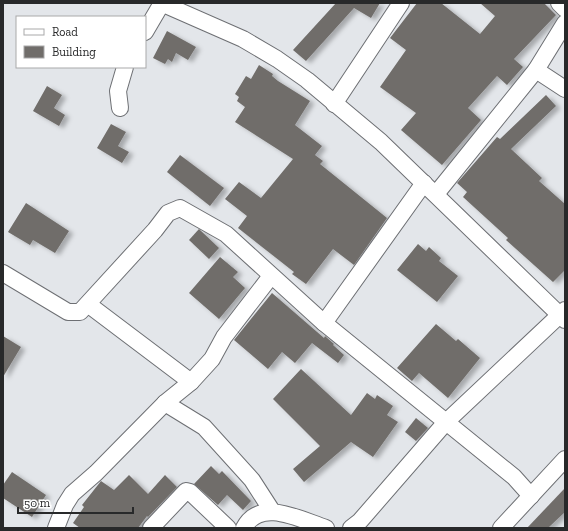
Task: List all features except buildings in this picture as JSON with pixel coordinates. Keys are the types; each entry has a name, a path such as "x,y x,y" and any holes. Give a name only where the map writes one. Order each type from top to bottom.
{"street":[{"path":"146,30 161,3 243,39 277,59 307,80 381,142 563,315 446,422 360,521 351,528"},
{"path":"334,104 401,3"},
{"path":"559,3 565,9"},
{"path":"436,194 536,70 565,23"},
{"path":"120,108 118,91 125,68"},
{"path":"536,70 565,89"},
{"path":"324,323 424,183"},
{"path":"3,273 68,312 80,312 89,305 156,230 168,213 180,208 226,234 324,323 514,477 531,496"},
{"path":"56,528 65,505 72,494 96,473 165,403 191,382 212,359 224,337 271,276"},
{"path":"89,305 191,382"},
{"path":"165,403 204,427 252,480 272,511"},
{"path":"501,528 565,459"},
{"path":"151,528 186,491 190,492 228,528"},
{"path":"244,528 247,521 256,514 272,511 326,528"}]}
